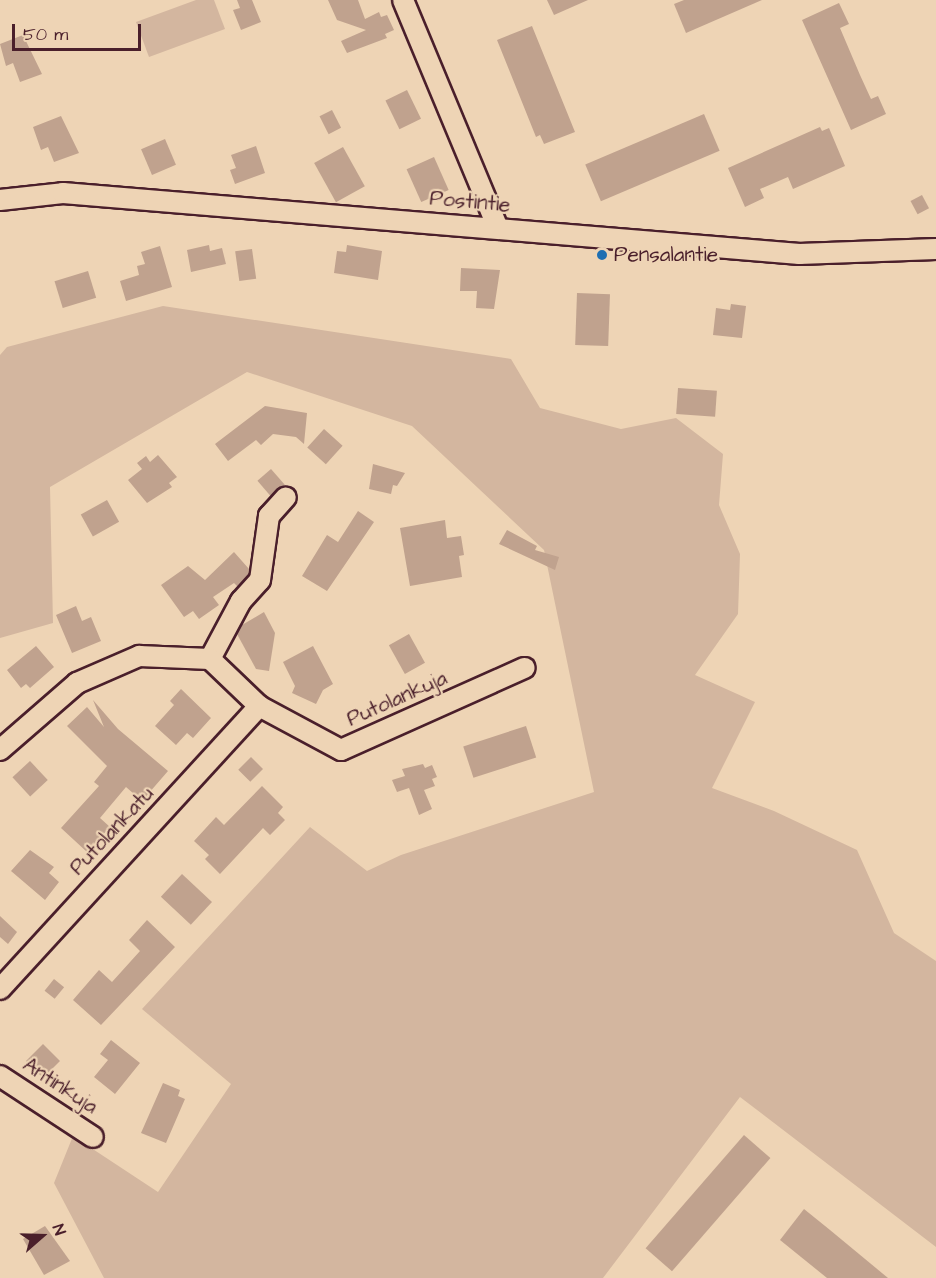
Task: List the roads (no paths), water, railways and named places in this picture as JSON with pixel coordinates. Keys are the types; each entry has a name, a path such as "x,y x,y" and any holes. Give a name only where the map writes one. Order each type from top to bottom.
{"street":[{"path":"403,0 498,228"},
{"name":"Postintie","path":"0,200 63,193 799,254 936,249"},
{"path":"210,659 241,601 260,580 269,516 285,496"},
{"path":"0,750 77,683 139,656 210,659 259,706"},
{"name":"Putolankuja","path":"259,706 341,750 524,668"},
{"name":"Putolankatu","path":"0,988 259,706"},
{"name":"Antinkuja","path":"0,1076 93,1137"}],"place":[{"name":"Pensalantie","path":"602,255"}]}
